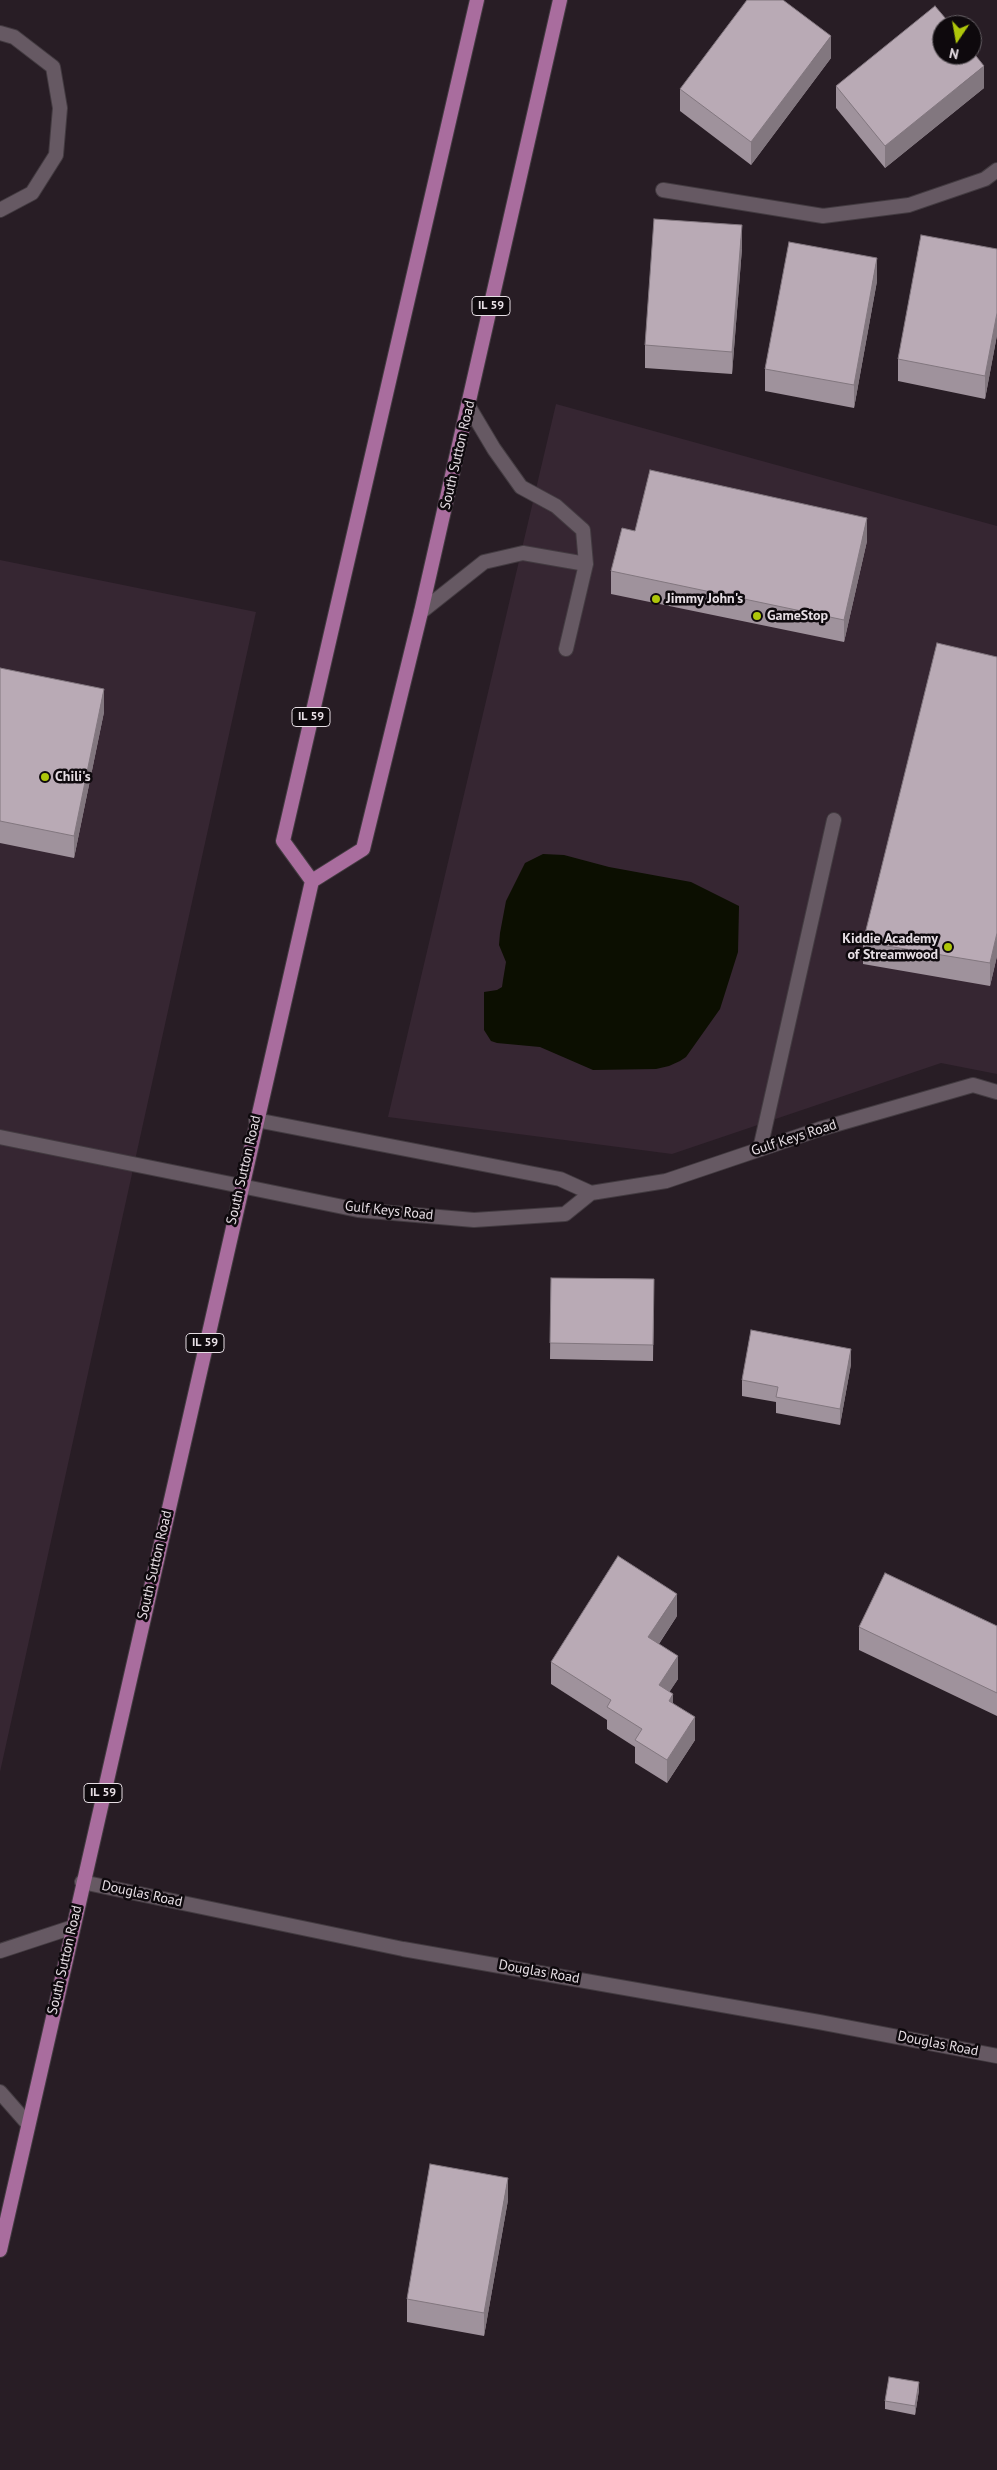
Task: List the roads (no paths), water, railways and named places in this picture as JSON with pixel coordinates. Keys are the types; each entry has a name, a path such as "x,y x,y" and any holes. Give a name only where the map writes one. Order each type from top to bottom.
{"main road":[{"name":"IL 59","path":"312,881 283,841 477,0"},
{"name":"South Sutton Road","path":"0,2250 82,1882 312,881 363,849 469,407 560,0"}],"street":[{"path":"0,33 14,37 53,66 60,108 56,155 32,193 0,210"},
{"path":"663,190 823,216 909,205 984,179 997,170"},
{"path":"469,407 494,449 521,487 556,506 583,530 586,564 566,649"},
{"path":"421,612 484,562 523,553 586,564"},
{"path":"760,1149 834,820"},
{"name":"Gulf Keys Road","path":"0,1137 358,1210 474,1220 565,1214 591,1193 666,1181 820,1129 973,1085 997,1092"},
{"path":"256,1120 560,1178 591,1193"},
{"name":"Douglas Road","path":"82,1882 404,1949 819,2022 997,2056"},
{"path":"0,1951 73,1927"},
{"path":"0,2092 28,2124"}],"place":[{"name":"Jimmy John's","path":"656,599"},
{"name":"GameStop","path":"757,616"},
{"name":"Chili's","path":"45,777"},
{"name":"Kiddie Academy of Streamwood","path":"948,947"}]}
